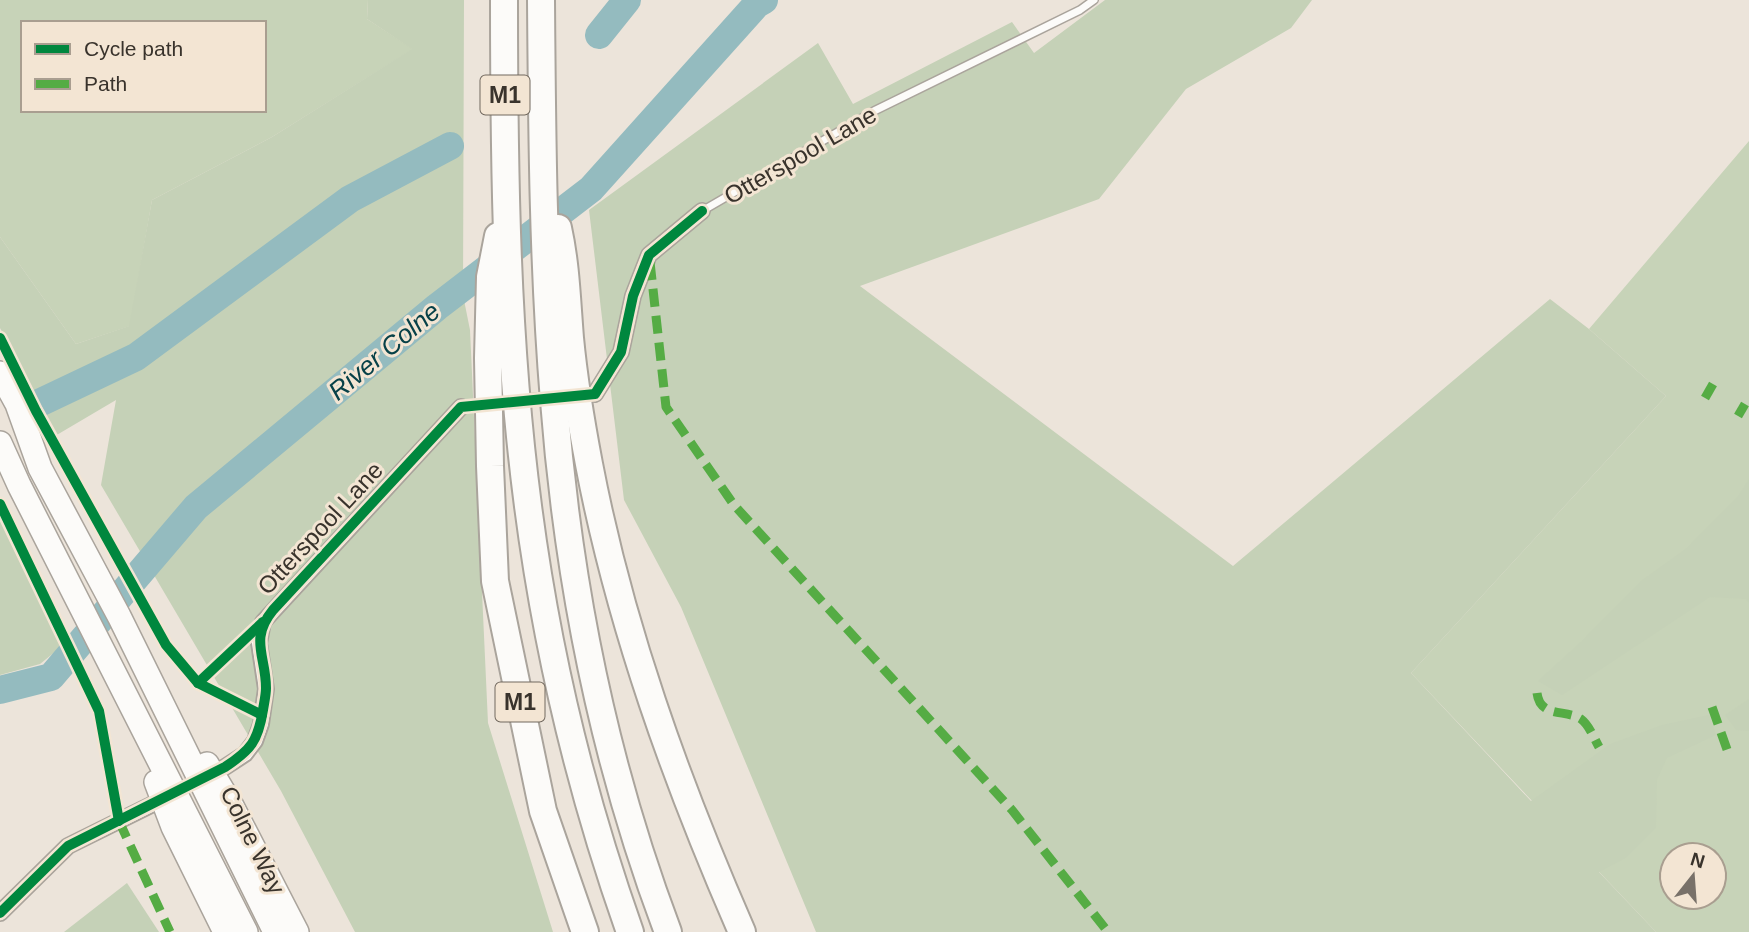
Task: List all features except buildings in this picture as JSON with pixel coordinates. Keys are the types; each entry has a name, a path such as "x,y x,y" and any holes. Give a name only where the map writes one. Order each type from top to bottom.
{"highway":[{"name":"M1","path":"504,0 507,189 489,440 495,581 543,811 585,932"},
{"name":"M1","path":"541,0 542,161 579,410 607,551 658,724 709,858 742,932"},
{"name":"M1","path":"555,260 554,403 577,589 612,754 634,832 668,932"},
{"name":"M1","path":"500,300 515,376 528,506 555,670 575,757 606,864 630,932"},
{"name":"Colne Way","path":"0,373 17,404 40,468 119,616 275,932"},
{"name":"Colne Way","path":"0,443 246,932"},
{"path":"119,616 232,806 297,932"},
{"path":"108,658 173,827 225,932"}],"street":[{"name":"Otterspool Lane","path":"595,394 621,352 633,296 649,255 702,211"},
{"name":"Otterspool Lane","path":"225,766 246,754 255,741 261,724 266,689 259,643 263,622 461,407"},
{"path":"0,913 68,846 151,805"}],"lane":[{"name":"Otterspool Lane","path":"702,211 874,111 1080,10 1094,0"}],"green space":[{"path":"0,0 368,0 367,19 413,49 272,137 152,200 130,326 76,344 0,237"},
{"path":"368,0 464,0 463,295 470,330 488,723 553,932 355,932 281,791 101,485 116,400 55,436 0,328 0,237 76,344 129,326 152,200 272,137 412,49 367,19"},
{"path":"1105,0 1312,0 1291,28 1186,89 1099,199 860,286 1233,566 1550,299 1589,329 1666,396 1411,673 1531,801 1610,744 1662,725 1709,715 1716,735 1667,758 1657,780 1656,828 1626,858 1599,872 1656,932 816,932 681,607 624,500 589,210 818,43 853,104 1012,22 1034,53"},
{"path":"1749,141 1749,932 1656,932 1411,673 1666,396 1589,329"},
{"path":"1749,479 1749,603 1746,599 1710,597 1562,695 1538,681 1641,581 1687,548 1739,495"},
{"path":"0,516 61,647 40,664 0,675"},
{"path":"1749,699 1749,731 1736,730 1725,715"},
{"path":"127,883 159,932 64,932"}],"waterway":[{"path":"599,35 627,0"},
{"name":"River Colne","path":"0,690 51,677 196,507 437,307 591,189 757,4 764,0"},
{"path":"37,404 136,357 350,199 450,146"}],"tunnel":[{"path":"461,407 557,397"}],"marked path":[{"path":"650,262 666,407 734,505 1012,810 1108,932"},
{"path":"1705,398 1713,384"},
{"path":"1738,416 1745,404"},
{"path":"1537,693 1539,701 1548,710 1581,719 1599,747"},
{"path":"1712,707 1729,755"},
{"path":"119,821 170,932"}],"cycle path":[{"path":"0,913 68,846 225,767 247,750 259,730 263,710 266,688 260,639 266,620 273,610 461,407 595,394 621,352 633,296 649,255 702,211"},
{"path":"0,338 36,411 166,645 198,683 262,715"},
{"path":"0,504 99,711 119,821"},
{"path":"198,683 263,622"}]}
